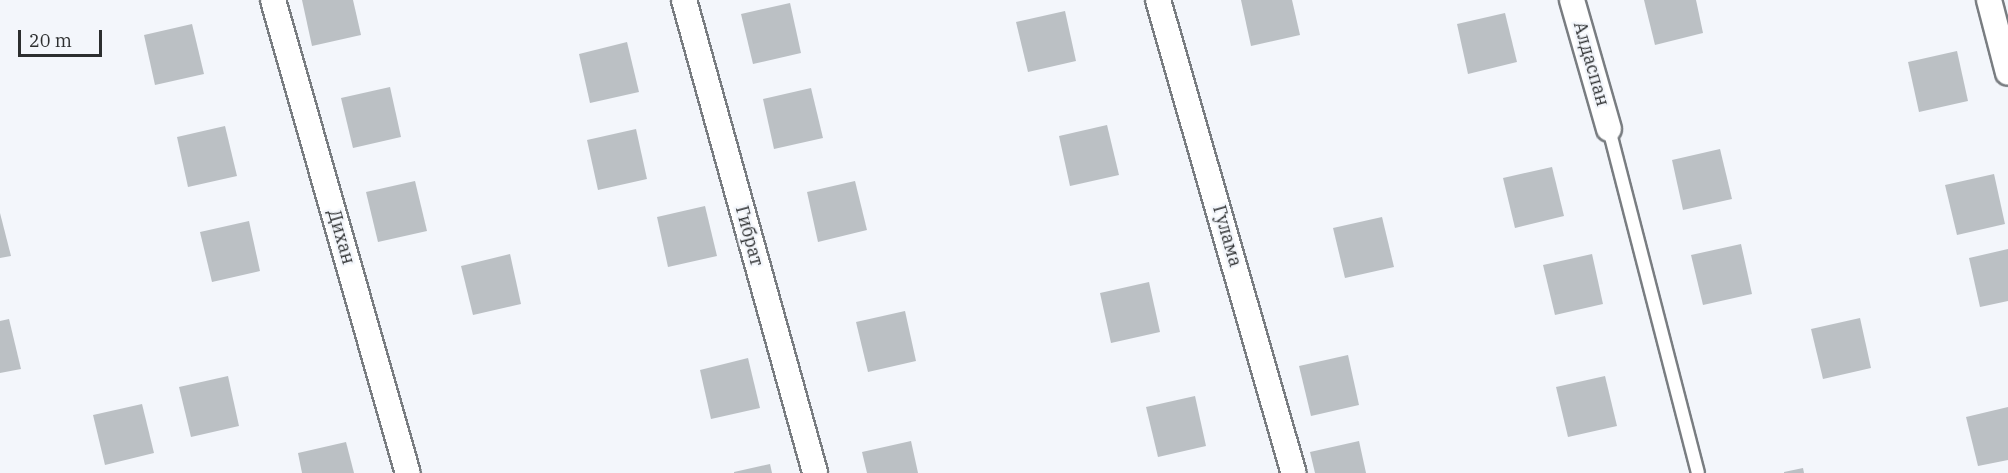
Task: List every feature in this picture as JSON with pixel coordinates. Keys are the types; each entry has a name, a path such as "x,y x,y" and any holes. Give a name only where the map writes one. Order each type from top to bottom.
{"street":[{"name":"Дихан","path":"273,0 408,473"},
{"name":"Гибрат","path":"684,0 815,473"},
{"name":"Гулама","path":"1158,0 1294,473"},
{"name":"Алдаспан","path":"1572,0 1609,129"},
{"path":"1989,0 2008,73"}],"lane":[{"path":"1609,129 1698,473"}],"building":[{"path":"302,0 353,0 361,35 312,46"},
{"path":"1241,0 1292,0 1300,35 1251,46"},
{"path":"1644,0 1696,0 1703,33 1655,45"},
{"path":"790,3 801,53 753,64 741,14"},
{"path":"1065,11 1076,61 1028,72 1016,22"},
{"path":"1505,13 1517,62 1468,74 1457,24"},
{"path":"192,24 204,74 155,85 144,35"},
{"path":"627,42 639,92 590,103 579,54"},
{"path":"1957,51 1968,101 1919,112 1908,62"},
{"path":"390,87 401,137 353,148 341,98"},
{"path":"811,88 823,138 774,149 763,99"},
{"path":"1107,125 1119,175 1070,186 1059,136"},
{"path":"225,126 237,176 188,187 177,137"},
{"path":"636,129 647,179 598,190 587,140"},
{"path":"1720,149 1732,199 1683,210 1672,160"},
{"path":"1552,167 1564,216 1515,228 1503,178"},
{"path":"1994,174 2005,224 1957,235 1945,185"},
{"path":"415,181 427,231 378,242 366,192"},
{"path":"855,181 867,230 818,242 807,192"},
{"path":"705,206 717,256 668,267 657,217"},
{"path":"0,213 11,256 0,258"},
{"path":"1382,217 1394,267 1345,278 1333,228"},
{"path":"249,221 260,271 212,282 200,232"},
{"path":"1741,244 1752,294 1703,305 1691,255"},
{"path":"2008,249 2008,301 1980,307 1969,258"},
{"path":"510,254 521,304 473,315 461,266"},
{"path":"1592,254 1603,304 1555,315 1543,265"},
{"path":"1149,282 1160,332 1111,343 1100,293"},
{"path":"905,311 916,361 868,372 856,322"},
{"path":"1860,318 1871,368 1823,379 1811,329"},
{"path":"9,319 21,369 0,373 0,321"},
{"path":"1348,355 1359,405 1311,416 1299,366"},
{"path":"748,358 760,408 711,419 700,370"},
{"path":"228,376 239,426 191,437 179,387"},
{"path":"1605,376 1617,426 1568,437 1556,387"},
{"path":"1195,396 1206,446 1158,457 1146,407"},
{"path":"142,404 154,453 105,465 93,415"},
{"path":"2008,407 2008,460 1978,466 1966,417"},
{"path":"911,441 918,473 867,473 862,452"},
{"path":"1359,441 1366,473 1315,473 1310,452"},
{"path":"346,442 354,473 302,473 298,453"},
{"path":"770,464 772,473 734,473 734,472"},
{"path":"1803,468 1804,473 1784,473 1784,472"}]}
